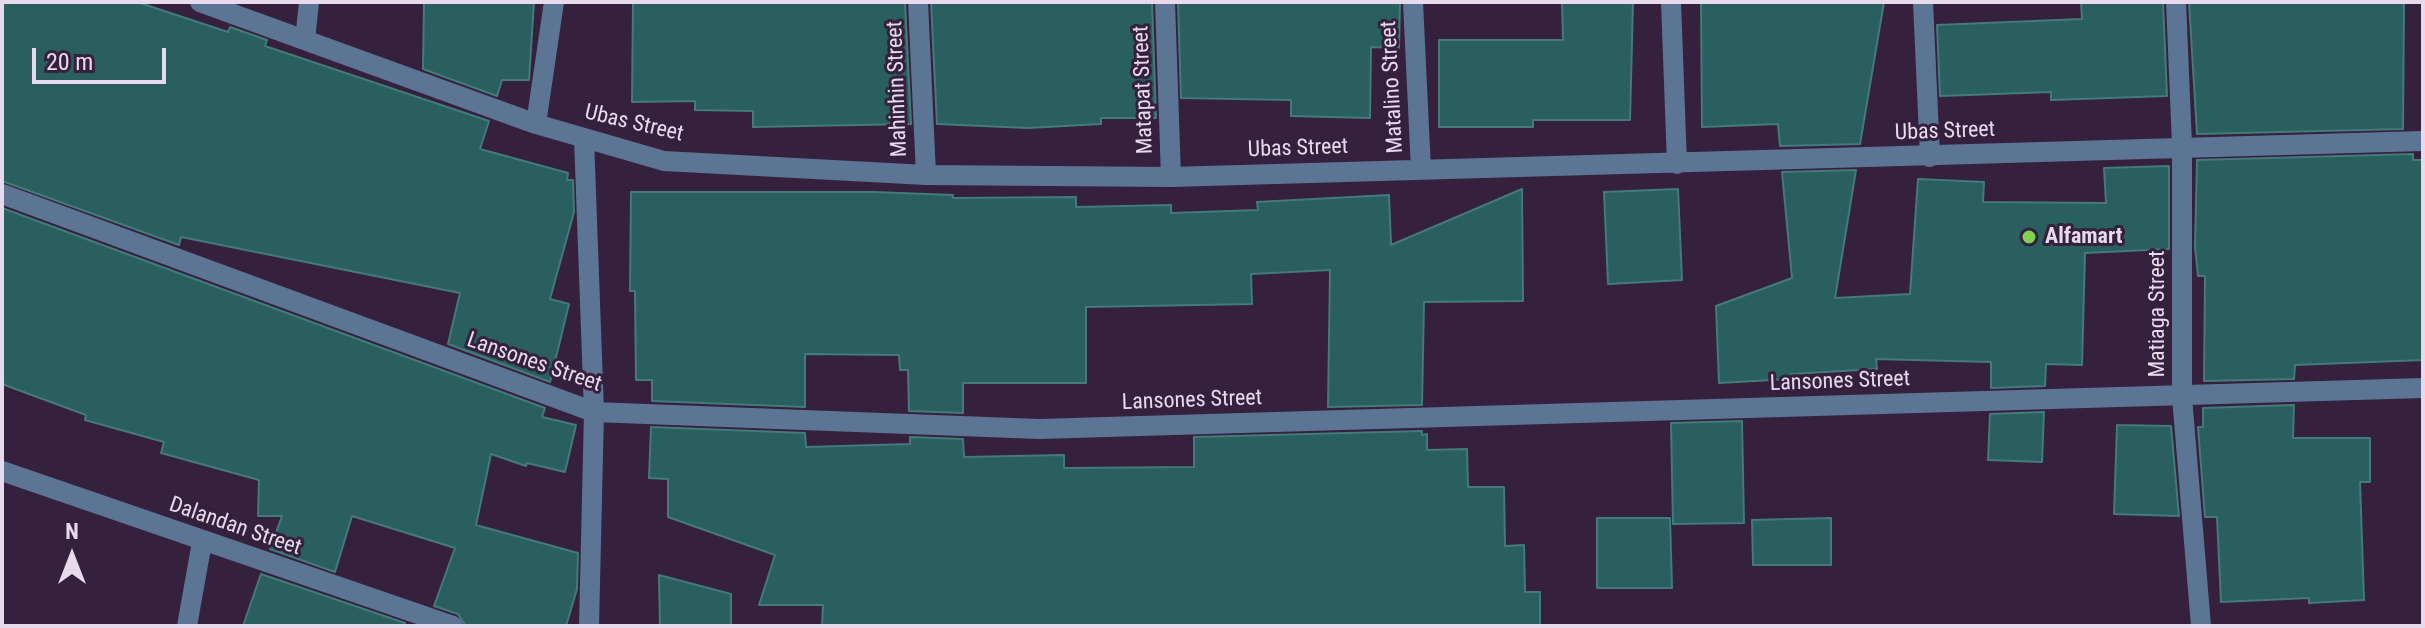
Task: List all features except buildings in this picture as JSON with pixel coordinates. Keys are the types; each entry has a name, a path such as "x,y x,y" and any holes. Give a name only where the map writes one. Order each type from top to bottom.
{"street":[{"name":"Ubas Street","path":"200,2 536,124 664,161 926,175 1171,177 1930,157 2182,145 2423,141"},
{"path":"305,40 309,2"},
{"path":"536,124 554,2"},
{"name":"Mahinhin Street","path":"918,2 926,175"},
{"name":"Matapat Street","path":"1165,2 1171,177"},
{"name":"Matalino Street","path":"1413,2 1421,170"},
{"path":"1671,2 1677,164"},
{"path":"1923,2 1930,157"},
{"name":"Matiaga Street","path":"2176,2 2182,145 2182,397 2201,626"},
{"path":"584,138 594,412 589,626"},
{"name":"Lansones Street","path":"2,194 594,412 1039,429 2423,388"},
{"name":"Dalandan Street","path":"2,471 453,626"},
{"path":"187,626 202,542"}],"place":[{"name":"Alfamart","path":"2029,237"}]}
